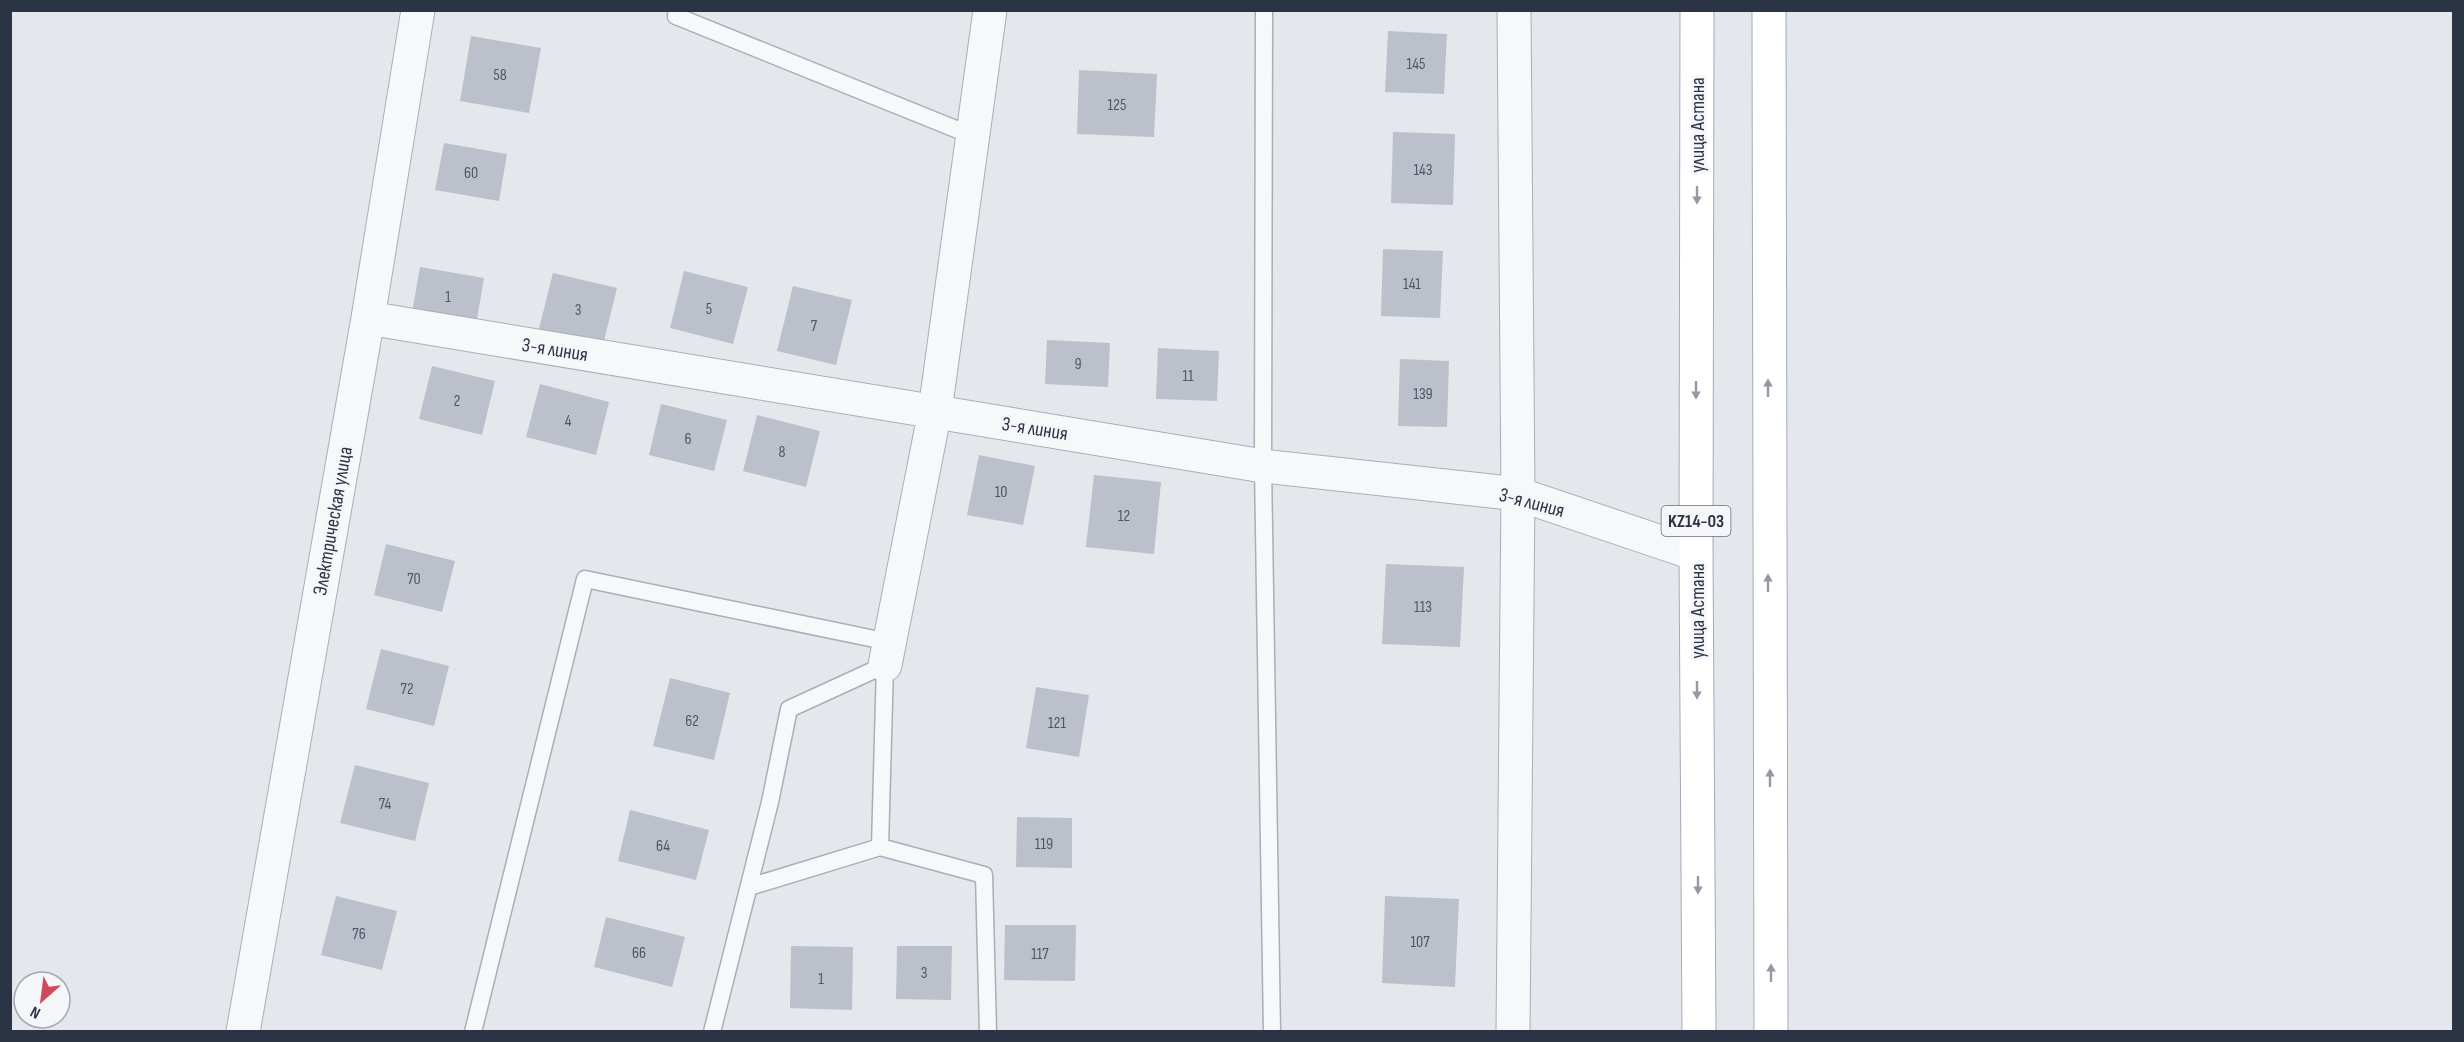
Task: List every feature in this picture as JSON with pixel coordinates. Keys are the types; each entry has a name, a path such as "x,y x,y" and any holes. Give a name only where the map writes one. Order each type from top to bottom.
{"main road":[{"name":"улица Астана","path":"1697,10 1696,554 1699,1032"},
{"path":"1768,10 1771,1032"}],"street":[{"name":"Электрическая улица","path":"243,1032 368,318 418,10"},
{"path":"887,653 935,411 990,10"},
{"path":"1513,1032 1518,494 1514,10"},
{"name":"3-я линия","path":"368,318 1263,466 1518,494 1696,554"}],"lane":[{"path":"677,10 676,16 973,136"},
{"path":"1264,10 1263,466 1272,1032"},
{"path":"473,1032 585,579 887,653"},
{"path":"880,847 887,653"},
{"path":"712,1032 770,802 789,710 887,653"},
{"path":"749,886 880,847 984,875 988,1032"}],"building":[{"path":"1388,31 1447,34 1444,94 1385,92"},
{"path":"471,36 541,48 529,113 460,101"},
{"path":"1079,70 1157,74 1154,137 1077,134"},
{"path":"1393,132 1455,134 1453,205 1391,203"},
{"path":"444,143 507,154 499,201 435,190"},
{"path":"1383,249 1443,251 1440,318 1381,316"},
{"path":"420,267 484,278 476,325 412,313"},
{"path":"684,271 748,287 733,344 670,328"},
{"path":"553,273 617,288 603,345 539,329"},
{"path":"793,286 852,300 836,365 777,351"},
{"path":"1047,340 1110,343 1108,387 1045,384"},
{"path":"1158,348 1219,351 1217,401 1156,399"},
{"path":"1400,359 1449,361 1447,427 1398,426"},
{"path":"432,366 495,381 482,435 419,419"},
{"path":"540,384 609,402 596,455 526,437"},
{"path":"661,404 727,420 714,471 649,455"},
{"path":"757,415 820,431 806,487 743,471"},
{"path":"979,455 1035,466 1023,525 967,515"},
{"path":"1094,475 1161,482 1154,554 1086,547"},
{"path":"386,544 455,561 442,612 374,595"},
{"path":"1386,564 1464,567 1460,647 1382,644"},
{"path":"381,649 449,666 434,726 366,709"},
{"path":"670,678 730,693 714,760 653,746"},
{"path":"1036,687 1089,695 1079,757 1026,748"},
{"path":"355,765 429,783 415,841 340,823"},
{"path":"630,810 709,830 696,880 618,861"},
{"path":"1017,817 1072,818 1072,868 1016,867"},
{"path":"336,896 397,911 382,970 321,955"},
{"path":"1385,896 1459,899 1455,987 1382,983"},
{"path":"606,917 685,937 672,987 594,967"},
{"path":"1005,925 1076,925 1075,981 1004,980"},
{"path":"791,946 853,947 852,1010 790,1008"},
{"path":"897,946 952,946 951,1000 896,999"}]}
